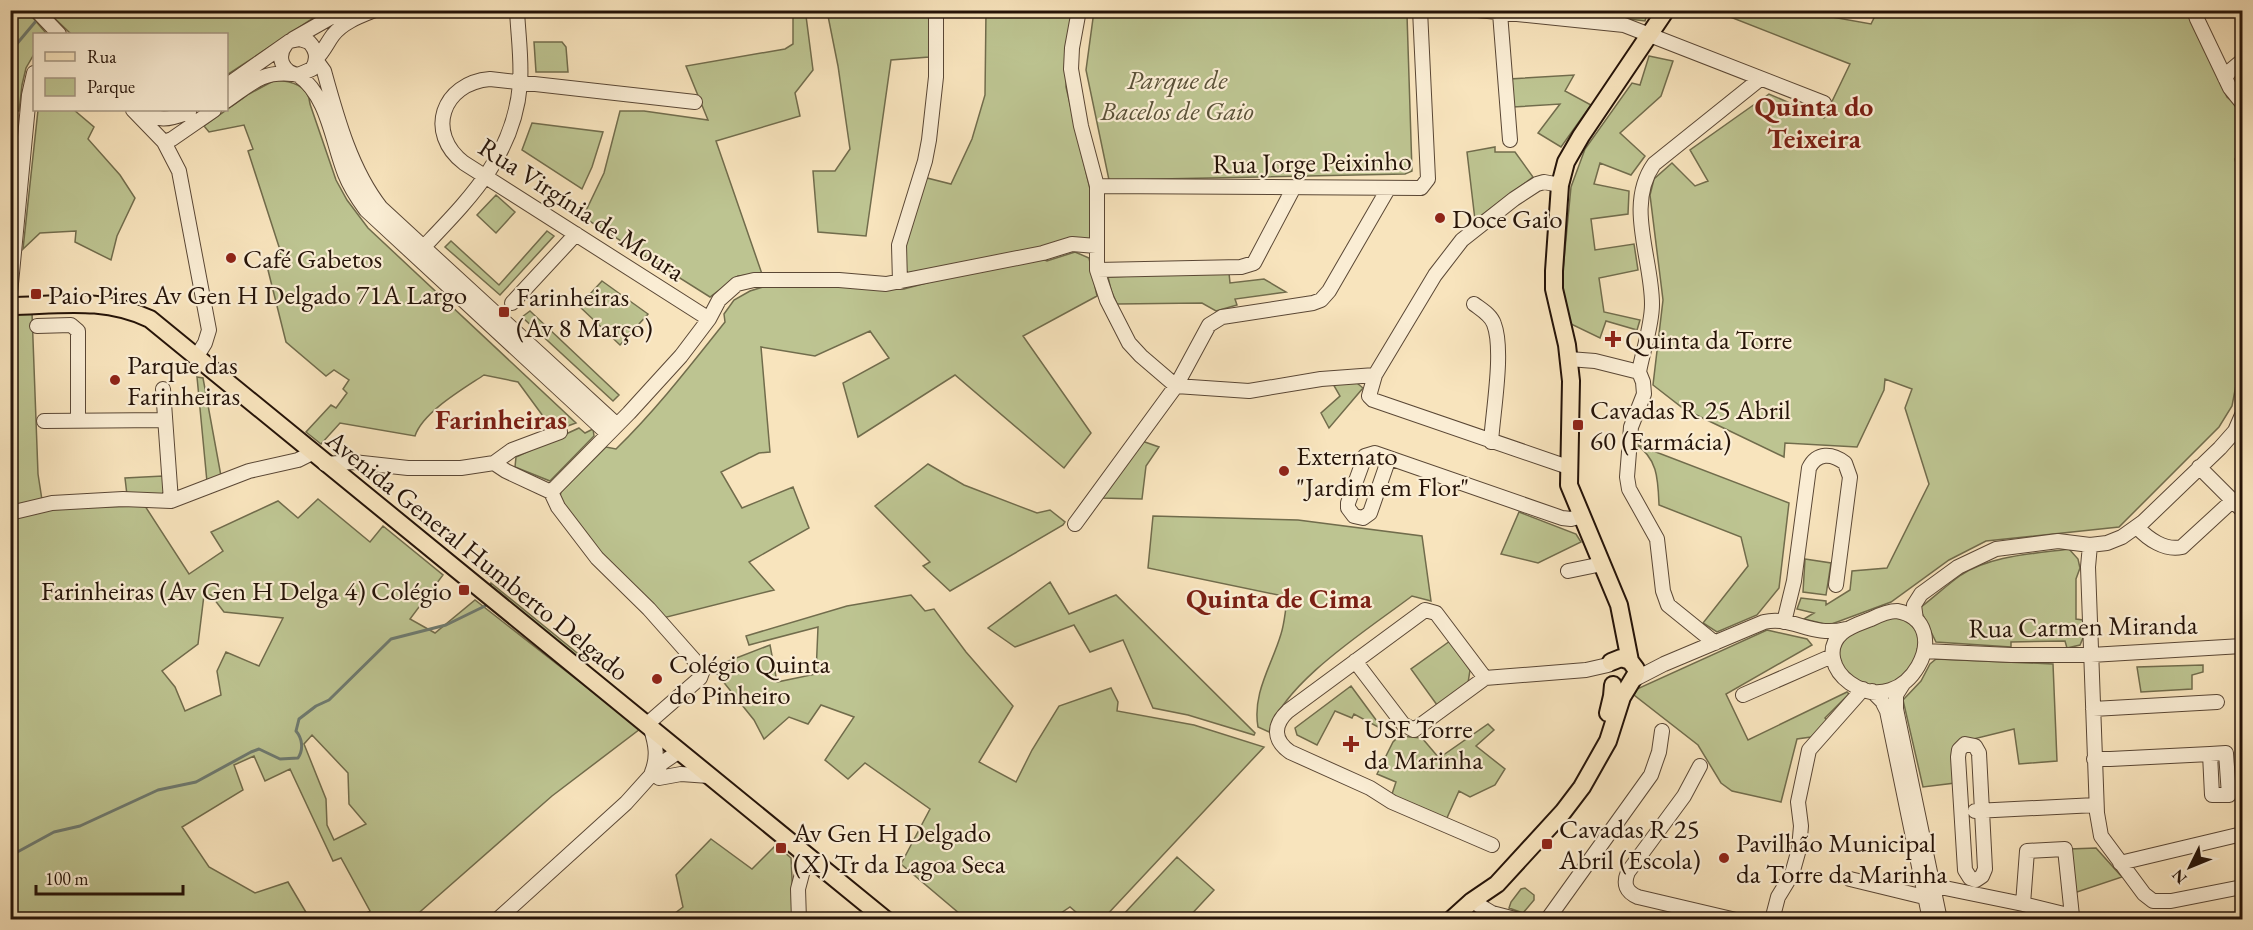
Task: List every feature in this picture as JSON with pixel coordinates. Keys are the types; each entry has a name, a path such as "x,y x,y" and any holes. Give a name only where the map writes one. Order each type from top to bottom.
{"main road":[{"path":"1451,920 1472,901 1497,884 1563,812 1582,787 1608,741 1633,672 1619,605 1569,484 1572,401 1569,359 1554,289 1560,185 1566,162 1666,10"},
{"name":"Avenida General Humberto Delgado","path":"10,306 112,305 132,310 163,328 312,453 886,920"},
{"path":"1472,901 1575,782 1601,734 1611,702 1611,684 1606,674 1617,646 1605,571"},
{"path":"1610,663 1621,658 1633,672"},
{"path":"1611,684 1620,688 1633,672"}],"street":[{"path":"36,10 58,33"},
{"path":"228,85 288,42 344,10"},
{"path":"228,100 267,74 308,72 338,29 375,10"},
{"path":"419,253 487,177 509,136 518,104 521,82 517,10"},
{"path":"900,282 899,245 925,161 929,140 936,77 936,10"},
{"path":"1079,10 1071,48 1071,69 1081,126 1097,186 1097,270 1107,300 1129,343 1140,356 1176,386 1249,391 1321,379 1375,375"},
{"name":"Rua Jorge Peixinho","path":"1097,186 1421,189 1428,179 1420,10"},
{"path":"1478,10 1624,25 1824,103"},
{"path":"2194,10 2230,88 2242,103"},
{"path":"1500,13 1510,140"},
{"path":"419,253 367,190 358,173 324,71 316,59 315,50 309,42 300,39 288,42 281,52 282,63 310,85 319,97 346,176 354,192 380,225 419,253 613,429"},
{"path":"2225,78 2242,61"},
{"path":"10,294 29,95 33,77"},
{"name":"Rua Virgínia de Moura","path":"695,102 490,79 468,84 459,89 445,107 442,119 448,146 458,158 709,319"},
{"path":"1715,643 1668,604 1663,591 1657,539 1629,489 1627,477 1631,427 1644,394 1639,372 1652,303 1641,217 1641,195 1643,184 1654,164 1760,79"},
{"path":"136,111 164,142 179,171 209,330 206,343 197,356"},
{"path":"138,111 159,119 170,120 210,111"},
{"path":"164,142 192,115"},
{"path":"179,171 181,144 192,115"},
{"path":"1560,185 1544,182 1537,184 1466,236 1435,274 1375,375 1369,396 1373,400 1568,467"},
{"path":"1097,270 1241,267 1254,263 1293,189"},
{"path":"1076,524 1176,386 1209,325 1222,317 1321,300 1329,291 1388,189"},
{"path":"512,303 576,234"},
{"path":"551,492 681,356 728,290 743,281 839,280 886,284 1043,253 1072,244 1096,246"},
{"path":"1474,304 1487,312 1494,323 1499,352 1491,442"},
{"path":"37,326 71,325 78,331 78,420"},
{"path":"1569,359 1595,361 1639,372"},
{"path":"163,389 171,501"},
{"path":"1633,672 1664,664 1764,622 1784,622 1814,631 1830,632 1850,628 1921,594 1966,562 1996,549 2058,541 2090,545 2107,543 2122,537 2136,527 2235,431 2242,415"},
{"path":"44,421 165,420"},
{"path":"326,464 353,462 408,468 461,468 494,463 512,450 560,432"},
{"path":"10,513 52,503 123,499 171,501 249,471 298,460 312,453"},
{"path":"1784,622 1794,581 1809,468 1814,460 1825,455 1845,463 1850,477 1836,585"},
{"path":"1389,458 1562,518 1571,519 1582,516"},
{"path":"494,463 551,492 558,507 597,558 649,609 703,670 700,678 648,727 656,743 655,776"},
{"path":"2136,527 2146,537 2162,545 2172,548 2182,547 2237,506 2199,467"},
{"path":"2090,545 2088,567 2092,709 2096,805 2101,836 2150,900 2163,902 2242,887"},
{"path":"1568,571 1605,571"},
{"path":"1900,753 1896,695 1917,670 1924,651 1923,634 1916,620 1914,605 1921,594"},
{"path":"1485,678 1436,613 1429,609 1420,611 1284,715 1277,724 1278,739 1290,752 1370,788 1392,802 1492,844"},
{"path":"1887,612 1902,612 1916,620"},
{"path":"1743,695 1832,654 1837,638 1850,628"},
{"path":"1814,631 1822,638 1832,654 1842,677 1852,685 1879,697 1885,705 1900,753 1929,892 1940,920"},
{"name":"Rua Carmen Miranda","path":"1924,651 2011,656 2091,655 2242,646"},
{"path":"1355,661 1403,724 1410,729 1418,729 1485,678 1586,670 1610,663"},
{"path":"1586,670 1611,684"},
{"path":"1772,920 1778,897 1792,874 1799,849 1801,826 1798,802 1809,750 1867,690 1887,690 1904,684"},
{"path":"2092,709 2217,702"},
{"path":"1547,920 1651,775 1659,752 1662,731"},
{"path":"1968,744 1975,746 1979,753 1982,811 1985,869 1982,876 1976,880 1970,879 1965,870 1961,812 1958,753 1963,746 1968,744"},
{"path":"497,920 655,776 662,763 678,752"},
{"path":"2094,759 2210,754"},
{"path":"1700,766 1683,796 1628,872 1626,885 1629,893 1638,897 1736,920"},
{"path":"655,776 681,774 709,776"},
{"path":"1961,812 2096,805"},
{"path":"2120,863 2242,834"},
{"path":"1850,879 1920,896 1940,887 2022,904 2072,918 2065,849 2027,851 2022,904"},
{"path":"799,920 798,889 803,870 801,851"},
{"path":"1929,892 1930,920"},
{"path":"1472,901 1492,913 1520,920"}],"green space":[{"name":"Parque de Bacelos de Gaio","path":"1361,10 1407,15 1412,171 1405,174 1109,180 1086,70 1094,11"},
{"path":"1648,10 1645,21 1564,11"},
{"path":"1878,10 2187,11 2227,97 2242,110 2242,149 2235,159 2242,193 2242,354 2232,406 2219,427 2119,527 1986,541 1949,560 1891,602 1829,625 1804,619 1814,613 1797,609 1801,598 1826,601 1826,605 1850,590 1852,571 1887,568 1929,484 1905,408 1912,389 1885,379 1884,390 1857,447 1785,443 1784,457 1684,409 1653,385 1663,300 1650,195 1654,179 1672,163 1695,186 1708,181 1690,150 1769,94 1824,118 1850,64 1715,11 1798,11 1871,24"},
{"path":"10,11 27,11 46,33 33,33 33,56 26,68 19,111 11,110"},
{"path":"47,11 324,11 228,74 228,33 70,33"},
{"path":"827,11 929,11 929,57 891,60 866,236 818,232 813,171 835,171 850,149 838,66"},
{"path":"986,11 1027,11 1073,17 1069,34 1066,87 1090,189 1092,238 1087,241 904,278 904,246 923,177 951,184 972,139 985,95"},
{"path":"793,16 806,16 813,70 795,93 800,116 716,141 762,274 738,276 710,297 583,217 604,173 620,111 644,111 708,120 686,66 785,49 793,44"},
{"path":"534,42 562,42 566,47 568,72 536,72"},
{"path":"1649,56 1673,61 1661,96 1620,133 1645,156 1631,175 1600,163 1594,184 1629,191 1628,214 1591,219 1595,250 1634,244 1638,270 1599,278 1604,312 1640,320 1637,330 1606,321 1600,338 1571,324 1561,291 1571,187 1585,149 1632,83 1640,85"},
{"path":"1574,75 1565,91 1591,105 1561,147 1538,133 1560,104 1513,107 1509,79"},
{"path":"275,80 293,83 303,88 309,98 336,180 347,200 368,228 576,423 554,431 518,382 484,375 435,410 419,427 415,436 340,423 321,444 306,432 331,405 336,408 347,393 343,389 349,380 334,370 326,376 286,342 266,262 281,253 248,151 253,149 244,125 209,132 204,126 249,94"},
{"path":"38,111 75,111 94,127 88,139 120,175 135,198 117,236 111,260 75,242 76,231 40,233 23,249"},
{"path":"532,123 603,132 582,189 522,150"},
{"path":"1495,147 1495,152 1515,152 1533,177 1475,220 1467,152"},
{"path":"496,195 515,212 496,233 477,215"},
{"path":"547,231 554,236 500,295 445,247 451,241 499,285"},
{"path":"1075,252 1089,258 1097,296 1023,336 1091,433 1064,468 955,375 858,437 843,383 889,358 870,331 815,356 761,347 770,452 759,453 721,472 742,508 793,487 809,528 749,562 774,590 663,618 604,557 559,500 561,492 606,447 616,449 645,419 725,322 724,314 734,300 750,291 766,286 827,284 904,289 1040,258 1047,261"},
{"path":"1133,272 1229,273 1230,283 1264,279 1286,292 1235,299 1237,305 1216,311 1202,303 1117,304 1108,277 1132,276"},
{"path":"602,281 648,314 620,345 579,306"},
{"path":"530,311 619,395 613,401 522,317"},
{"path":"32,313 38,474 42,500 11,507 10,410 14,396 11,389 11,314"},
{"path":"197,377 203,378 221,476 207,482"},
{"path":"1352,379 1363,388 1329,428 1321,413 1340,396 1333,384"},
{"path":"579,428 585,433 593,429 594,436 550,481 515,467 516,457"},
{"path":"1142,441 1159,447 1146,466 1142,499 1101,498"},
{"path":"1635,444 1789,503 1779,588 1757,615 1717,632 1703,623 1748,566 1741,537 1659,505 1655,470 1648,456"},
{"path":"928,464 964,485 1037,513 1050,510 1065,522 950,591 923,566 930,562 875,506"},
{"path":"163,476 166,492 163,496 127,495 125,478"},
{"path":"318,499 370,542 383,526 443,575 410,619 435,633 475,600 640,729 552,796 414,919 356,919 370,911 341,858 333,861 290,769 265,781 254,756 234,765 243,790 182,827 209,867 255,893 288,882 310,919 11,919 10,519 44,508 145,506 189,574 223,551 211,532 278,501 298,518","holes":["204,595 211,595 224,612 283,618 259,666 226,652 217,671 221,695 185,711 175,687 162,671 198,644","312,735 348,773 349,804 366,824 334,840 327,825 326,799 304,744"]},
{"path":"1519,512 1576,534 1581,542 1538,563 1501,554"},
{"path":"1153,516 1298,520 1422,536 1431,601 1412,596 1330,657 1292,694 1278,713 1269,732 1258,727 1258,702 1282,629 1288,597 1148,568"},
{"path":"2069,549 2078,559 2080,568 2076,579 2076,619 2083,620 2083,638 2080,645 2067,648 2065,641 2011,642 2011,647 1936,642 1921,607 1961,575 1973,568 2000,559"},
{"path":"1805,559 1831,563 1826,595 1803,592"},
{"path":"1050,582 1069,614 1116,595 1255,733 1254,735 1188,715 1153,708 1123,640 1090,652 1074,625 1015,647 988,628"},
{"path":"491,583 587,661 583,665 488,589"},
{"path":"911,595 925,611 934,609 966,652 1013,706 979,762 1016,782 1032,750 1059,706 1111,688 1118,702 1117,711 1194,725 1264,747 1103,919 1084,919 1070,907 1052,919 966,919 901,864 930,809 865,763 848,779 825,760 854,717 821,705 808,724 789,717 764,739 754,720 717,674 716,669 726,662 770,645 777,682 816,674 818,627 749,645 746,636 847,606"},
{"path":"1900,616 1914,628 1919,641 1917,654 1906,673 1892,683 1877,686 1862,682 1849,674 1840,663 1838,651 1844,638 1862,627"},
{"path":"1767,630 1807,639 1812,645 1726,694 1748,740 1847,692 1849,694 1825,718 1828,721 1811,737 1797,739 1781,802 1732,791 1721,783 1698,745 1634,695 1637,689"},
{"path":"1450,641 1470,670 1468,683 1437,705 1411,669"},
{"path":"1936,659 2053,664 2057,761 2019,764 2014,729 1961,742 1955,783 1923,787 1903,700 1921,681 1930,664"},
{"path":"2203,665 2203,672 2192,675 2192,689 2141,692 2137,667"},
{"path":"1351,686 1379,724 1378,727 1354,714 1352,718 1335,711 1317,745 1297,735 1295,728"},
{"path":"1488,724 1494,730 1476,746 1505,769 1495,785 1470,797 1459,791 1446,820 1391,797 1396,782 1377,774 1393,742 1399,736 1422,738 1439,758"},
{"path":"711,839 752,869 776,845 791,858 794,919 666,920 683,907 676,875"},
{"path":"2096,848 2122,877 2074,893 2069,849"},
{"path":"1177,857 1214,890 1187,919 1123,919 1121,917"},
{"path":"1525,888 1534,895 1534,900 1523,913 1509,908 1521,889"}],"waterway":[{"path":"10,52 36,21"},
{"path":"10,856 54,832 80,826 158,790 196,782 259,749 280,759 298,758 302,747 296,731 299,719 316,706 329,700 391,639 446,625 485,606"}],"place":[{"name":"Doce Gaio","path":"1440,218"},
{"name":"Café Gabetos","path":"231,258"},
{"name":"Paio Pires Av Gen H Delgado 71A Largo","path":"36,294"},
{"name":"Farinheiras (Av 8 Março)","path":"504,312"},
{"name":"Quinta da Torre","path":"1613,339"},
{"name":"Parque das Farinheiras","path":"115,380"},
{"name":"Cavadas R 25 Abril 60 (Farmácia)","path":"1578,425"},
{"name":"Externato \"Jardim em Flor\"","path":"1284,471"},
{"name":"Farinheiras (Av Gen H Delga 4) Colégio","path":"464,590"},
{"name":"Colégio Quinta do Pinheiro","path":"657,679"},
{"name":"USF Torre da Marinha","path":"1351,744"},
{"name":"Cavadas R 25 Abril (Escola)","path":"1547,844"},
{"name":"Av Gen H Delgado (X) Tr da Lagoa Seca","path":"781,848"},
{"name":"Pavilhão Municipal da Torre da Marinha","path":"1724,858"}],"district":[{"name":"Quinta do Teixeira","path":"1814,122"},
{"name":"Farinheiras","path":"501,419"},
{"name":"Quinta de Cima","path":"1279,598"}]}
